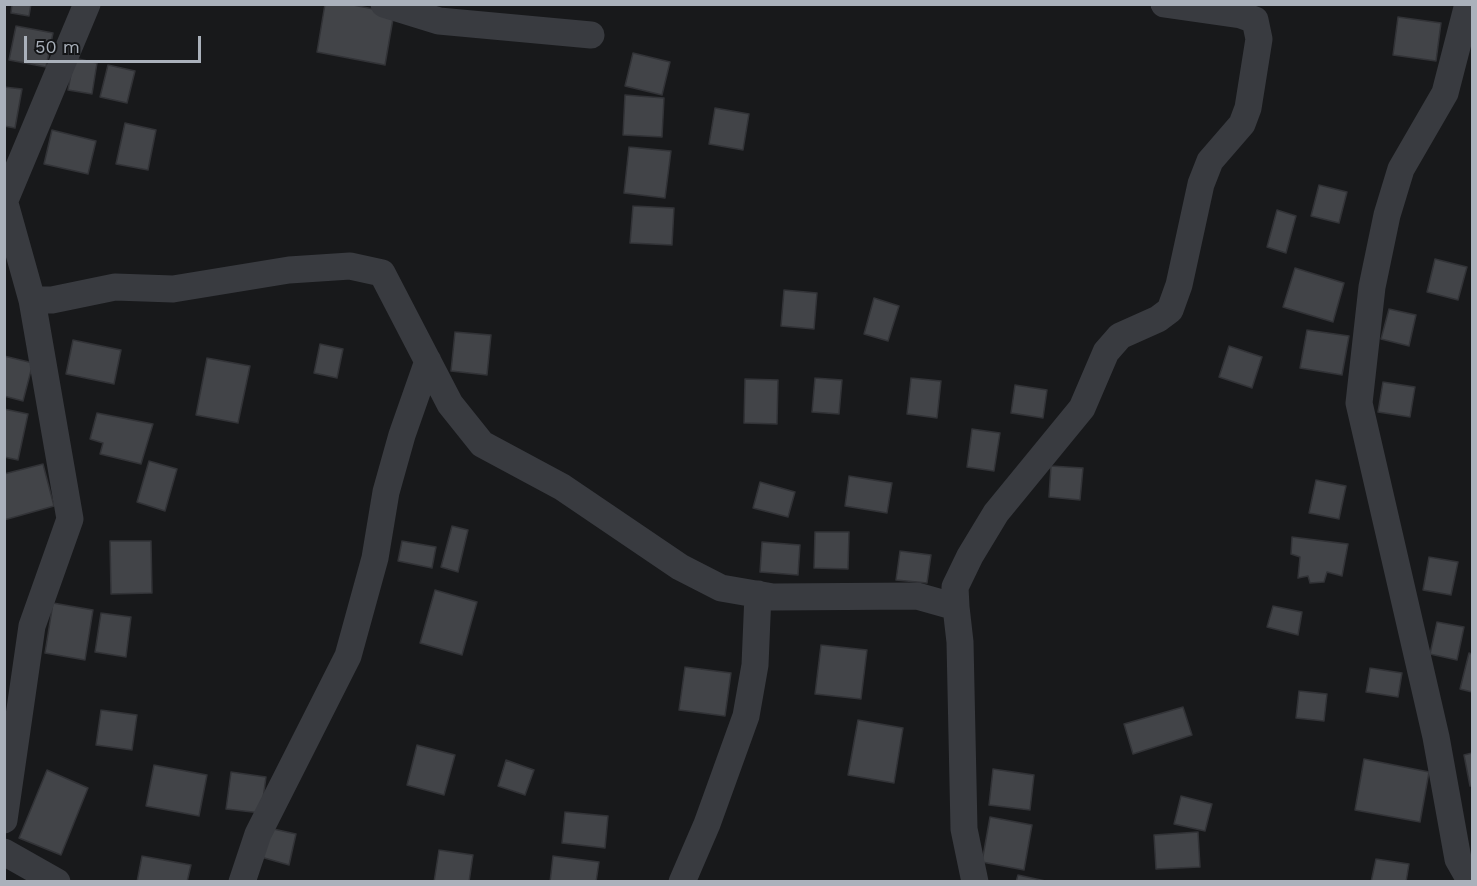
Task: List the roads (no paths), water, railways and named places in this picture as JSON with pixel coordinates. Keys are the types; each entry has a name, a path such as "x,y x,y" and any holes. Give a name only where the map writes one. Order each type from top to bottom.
{"street":[{"path":"4,820 32,626 70,519 32,300 5,200 87,4"},
{"path":"384,4 439,21 591,35"},
{"path":"975,882 964,829 960,642 955,587 975,547 996,513 1028,471 1082,408 1106,352 1120,336 1158,319 1170,309 1179,285 1201,184 1210,161 1242,124 1248,108 1259,39 1255,20 1241,15 1164,4"},
{"path":"1468,4 1445,93 1401,169 1387,215 1372,287 1359,403 1436,737 1458,858 1471,882"},
{"path":"32,300 52,300 116,287 173,289 289,270 350,266 382,273 450,404 482,444 562,487 680,567 721,588 773,597 917,596 956,607"},
{"path":"252,876 258,834 348,656 375,558 386,492 402,435 428,361"},
{"path":"682,882 707,824 746,716 755,665 758,594"},
{"path":"4,852 57,882"}]}
